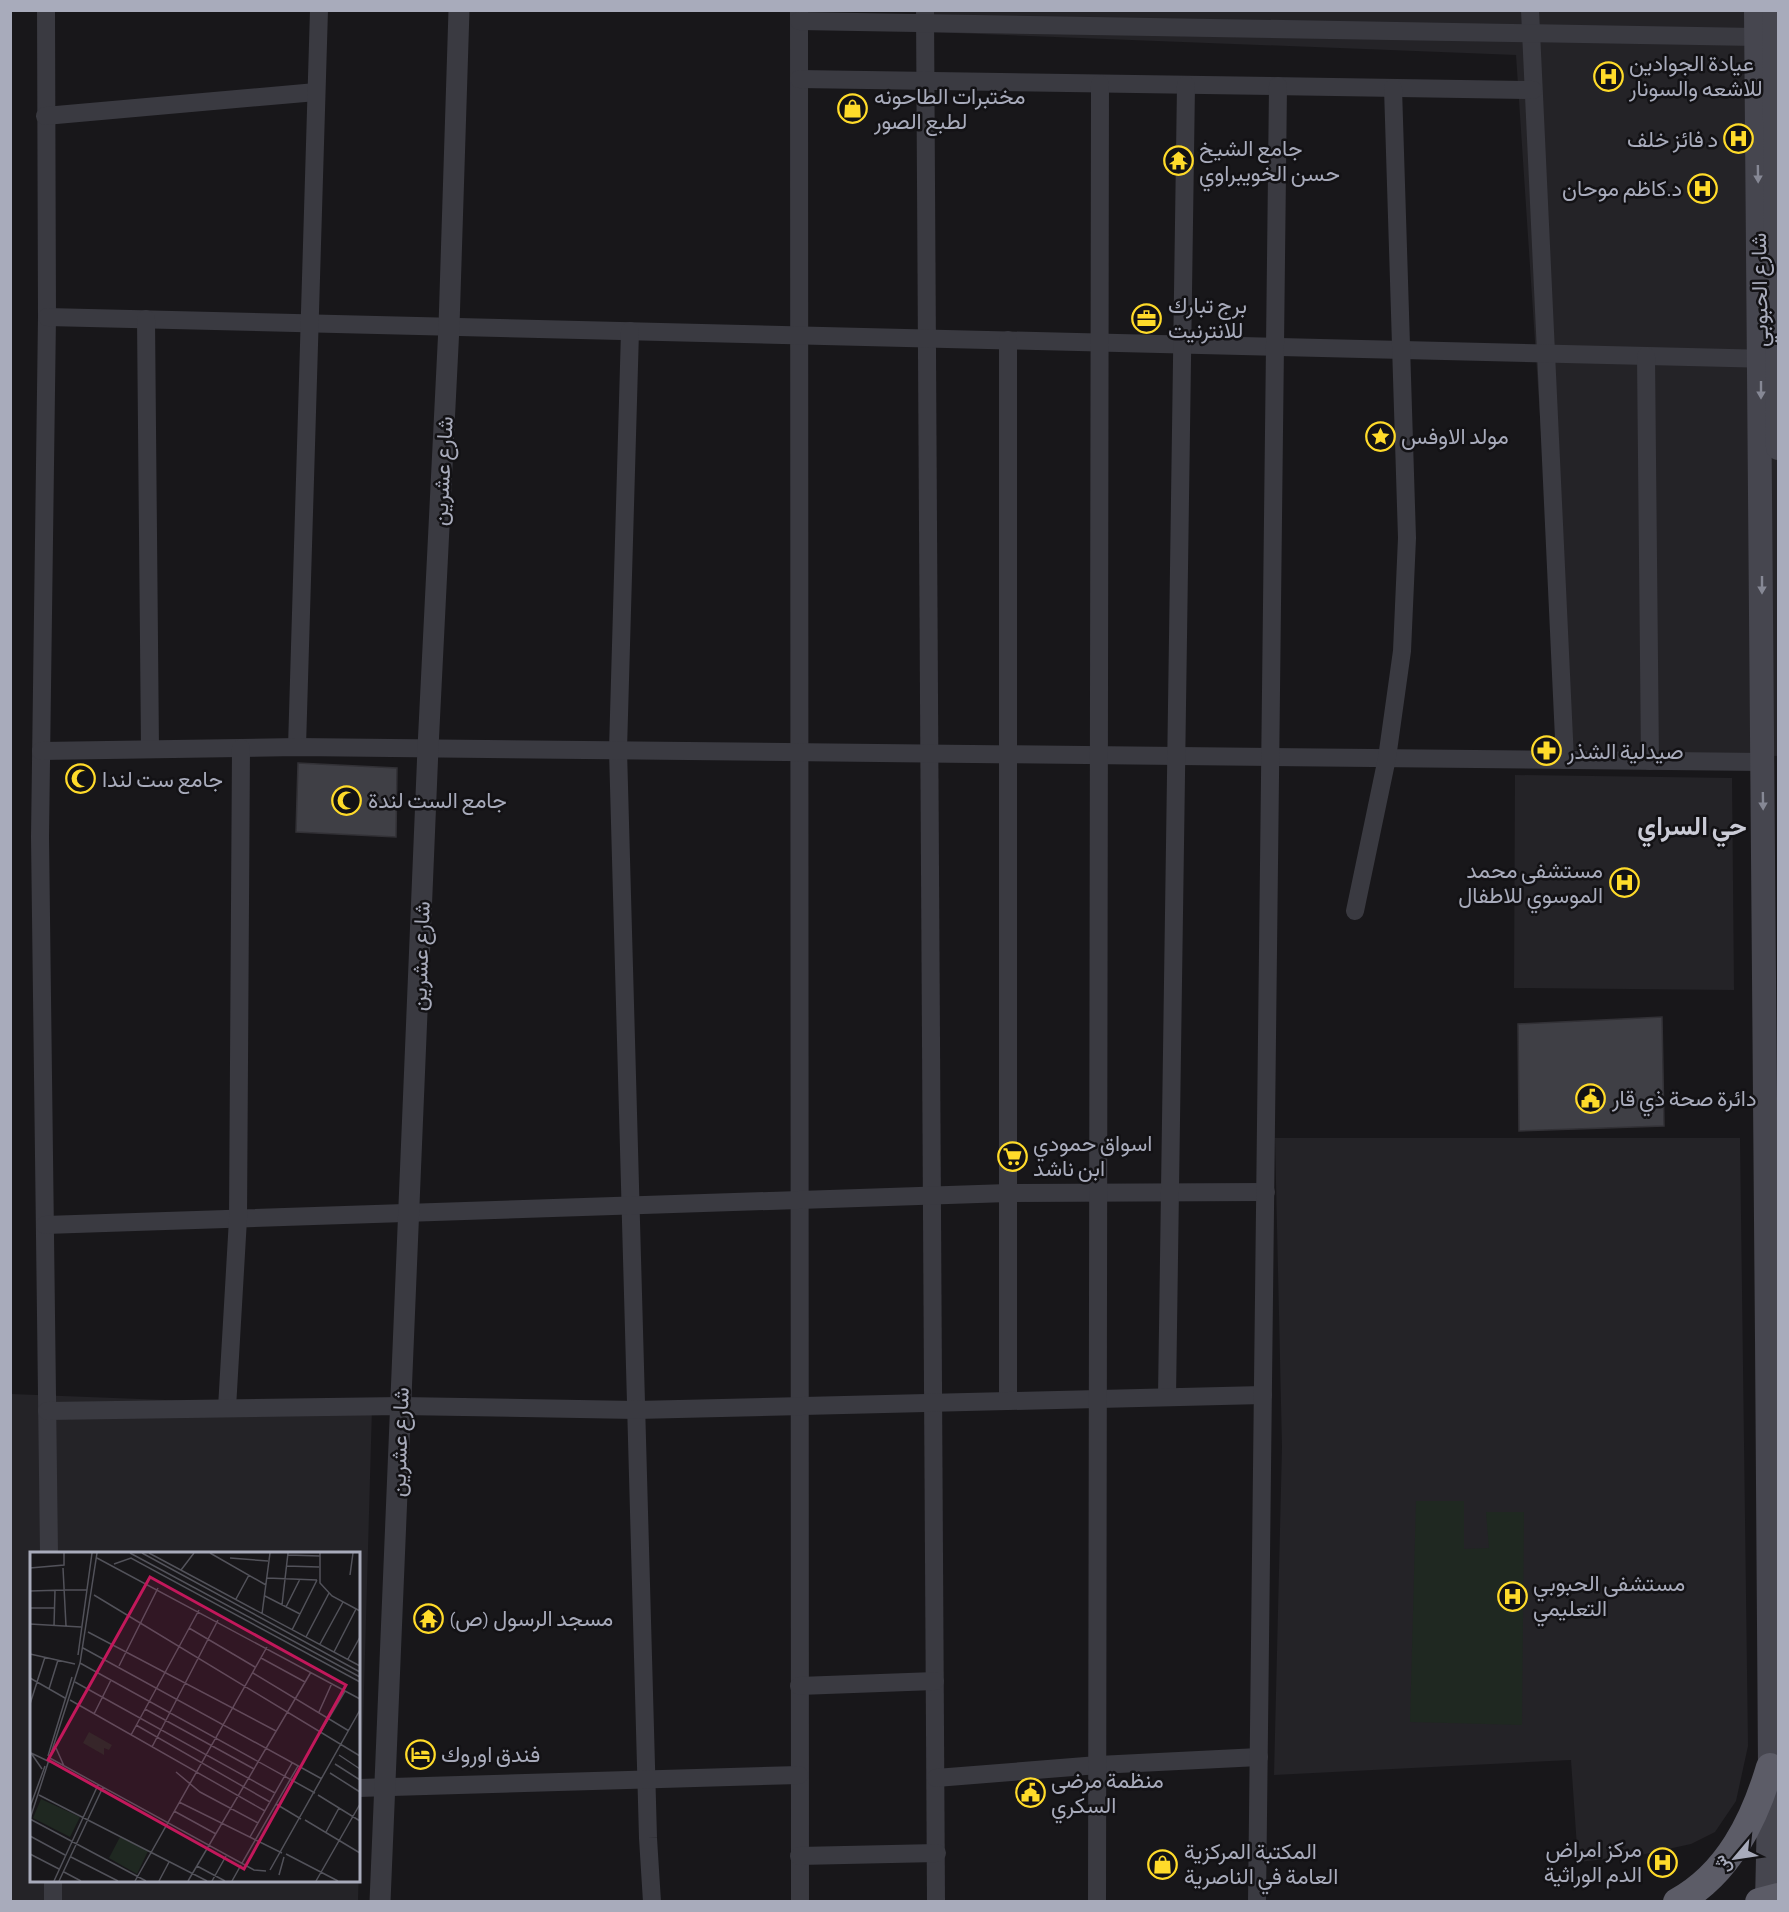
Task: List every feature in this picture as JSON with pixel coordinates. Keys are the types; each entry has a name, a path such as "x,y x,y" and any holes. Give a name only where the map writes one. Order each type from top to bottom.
{"highway":[{"path":"1677,1902 1708,1881 1733,1849 1749,1825 1761,1798 1770,1767"}],"main road":[{"name":"شارع الحبوبي","path":"1756,10 1770,39 1777,191 1772,359 1779,448"},
{"name":"شارع الحبوبي","path":"1768,1900 1773,1440 1770,39 1774,10"}],"street":[{"path":"46,10 47,317 41,751 49,1552"},
{"path":"297,747 319,10"},
{"name":"شارع عشرين","path":"380,1902 428,748 449,327 459,10"},
{"path":"1530,10 1564,760"},
{"path":"800,1902 799,16 1175,19 1531,33 1770,39"},
{"path":"924,17 936,1902"},
{"path":"799,79 1533,90"},
{"path":"1097,1902 1100,84"},
{"path":"1167,1397 1186,85"},
{"path":"1257,1902 1278,86"},
{"path":"1355,911 1386,758 1402,651 1407,538 1393,88"},
{"path":"45,116 316,92"},
{"path":"47,317 1772,359"},
{"path":"146,319 150,749"},
{"path":"630,331 618,750 646,1778 652,1902"},
{"path":"1008,340 1008,1401"},
{"path":"1646,356 1650,761"},
{"path":"41,751 297,747 1771,762"},
{"path":"227,1408 238,1219 241,748"},
{"path":"45,1225 1008,1193 1266,1192"},
{"path":"47,1412 401,1406 636,1410 1263,1395"},
{"path":"799,1686 935,1681"},
{"path":"936,1778 1259,1757"},
{"path":"360,1788 799,1775"},
{"path":"799,1856 937,1853"},
{"path":"53,1882 53,1902"}],"shaded area":[{"path":"930,10 1778,11 1778,756 1562,750 1516,55 929,32"},
{"name":"مستشفى محمد الموسوي للاطفال","path":"1515,775 1732,778 1734,990 1514,988"},
{"name":"مستشفى الحبوبي التعليمي","path":"1275,1138 1740,1138 1748,1746 1736,1801 1715,1832 1691,1844 1636,1856 1578,1862 1571,1760 1274,1775 1282,1447"},
{"path":"11,1394 372,1408 360,1831 360,1552 30,1552 30,1882 359,1882 358,1901 11,1902"},
{"path":"1416,1501 1464,1501 1464,1549 1489,1548 1486,1512 1524,1512 1522,1725 1410,1722"}],"building":[{"name":"جامع الست لندة","path":"298,763 397,768 396,837 296,832"},
{"name":"دائرة صحة ذي قار","path":"1662,1017 1664,1126 1519,1131 1518,1024"}],"place":[{"name":"عيادة الجوادين للاشعه والسونار","path":"1608,76"},
{"name":"مختبرات الطاحونه لطبع الصور","path":"853,109"},
{"name":"د فائز خلف","path":"1739,139"},
{"name":"جامع الشيخ حسن الخويبراوي","path":"1178,161"},
{"name":"د.كاظم موحان","path":"1703,188"},
{"name":"برج تبارك للانترنيت","path":"1147,318"},
{"name":"مولد الاوفس","path":"1380,436"},
{"name":"صيدلية الشذر","path":"1546,751"},
{"name":"جامع ست لندا","path":"81,779"},
{"name":"جامع الست لندة","path":"347,800"},
{"name":"مستشفى محمد الموسوي للاطفال","path":"1624,883"},
{"name":"دائرة صحة ذي قار","path":"1591,1098"},
{"name":"اسواق حمودي ابن ناشد","path":"1012,1156"},
{"name":"مستشفى الحبوبي التعليمي","path":"1512,1596"},
{"name":"مسجد الرسول (ص)","path":"428,1618"},
{"name":"فندق اوروك","path":"420,1754"},
{"name":"منظمة مرضى السكري","path":"1030,1793"},
{"name":"مركز امراض الدم الوراثية","path":"1663,1862"},
{"name":"المكتبة المركزية العامة في الناصرية","path":"1163,1864"}],"district":[{"name":"حي السراي","path":"1692,826"}]}
